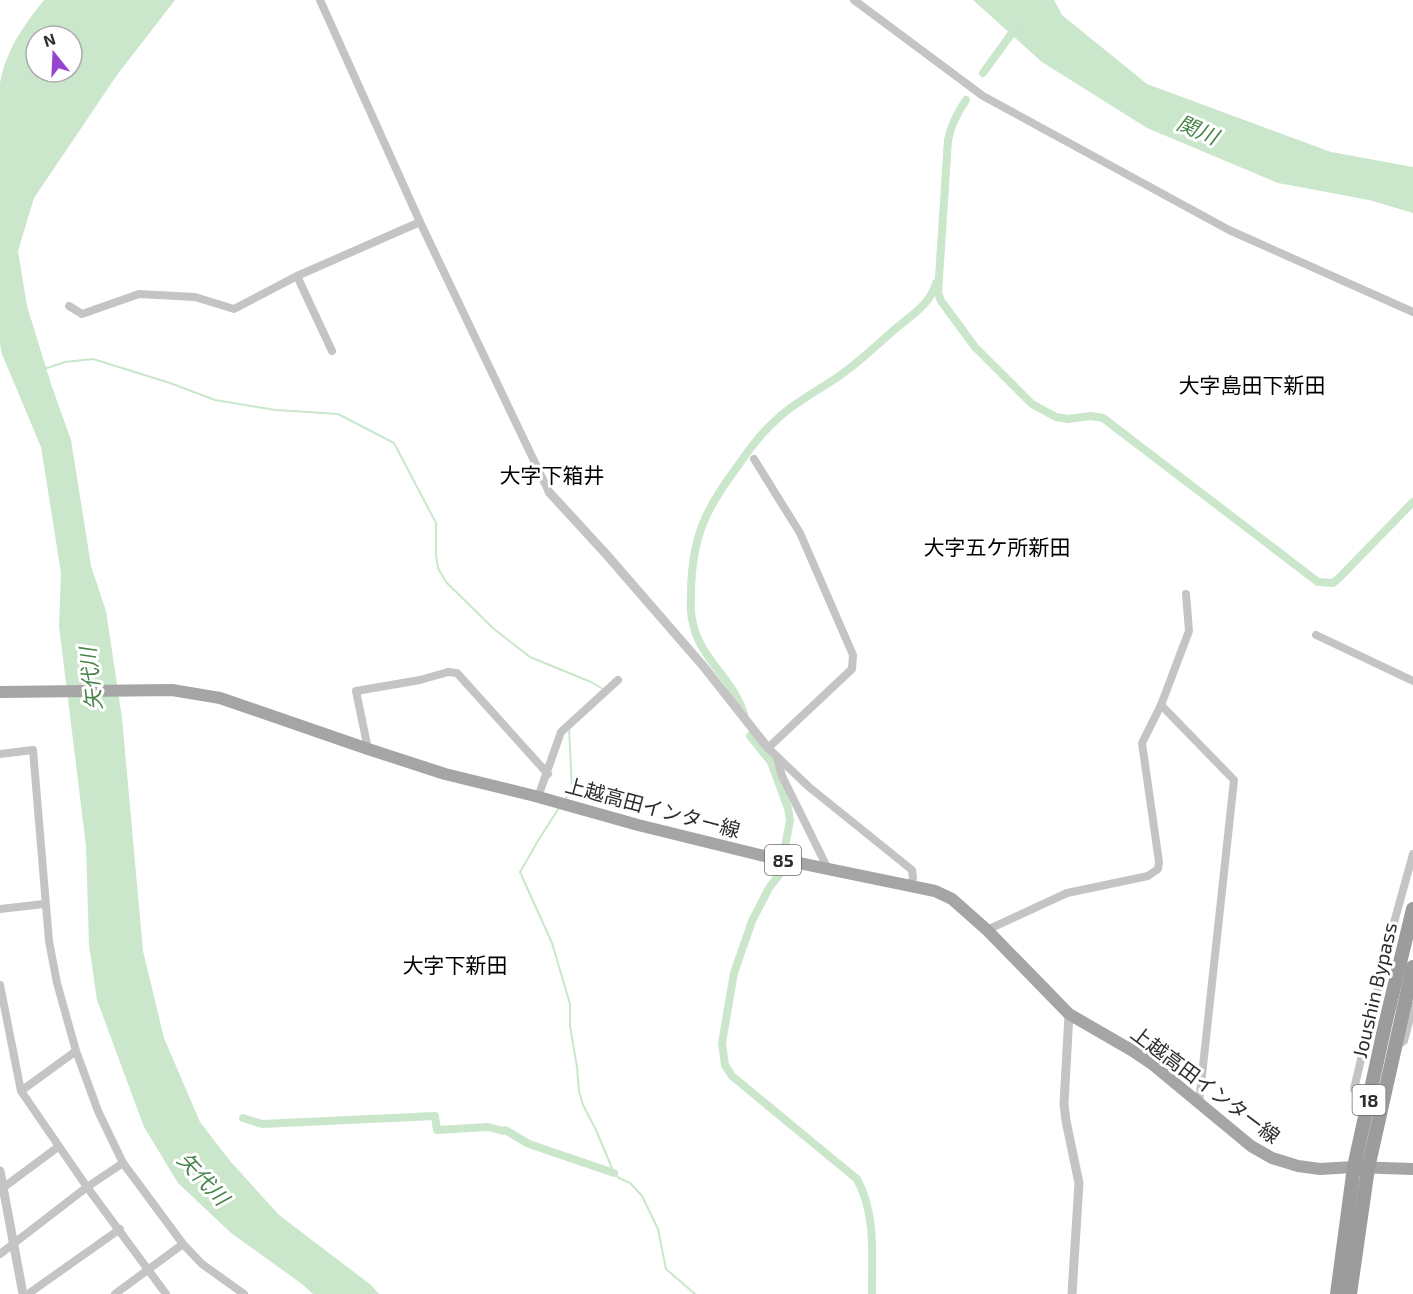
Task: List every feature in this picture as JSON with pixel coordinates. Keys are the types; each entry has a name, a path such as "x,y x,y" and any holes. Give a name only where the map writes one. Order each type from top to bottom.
{"highway":[{"name":"Joushin Bypass","path":"1350,1294 1366,1110 1413,909"},
{"name":"Joushin Bypass","path":"1337,1294 1361,1168 1413,967"}],"main road":[{"name":"上越高田インター線","path":"0,692 172,690 220,698 445,774 638,825 945,894 987,930 1069,1014 1133,1051 1257,1151 1272,1158 1308,1168 1413,1169"}],"street":[{"path":"320,0 420,222 549,492 704,667 768,748 809,787 912,870 913,879 910,885"},
{"path":"854,0 983,96 1228,230 1413,312"},
{"path":"69,306 82,314 139,294 195,297 234,309 297,276 420,222"},
{"path":"297,276 332,351"},
{"path":"754,459 800,533 853,656 852,669 768,748"},
{"path":"987,930 1067,893 1154,873 1159,862 1142,743 1161,705 1189,631 1186,594"},
{"path":"1316,635 1413,681"},
{"path":"368,749 356,691 420,680 448,672 457,673 548,774"},
{"path":"538,797 561,732 618,680"},
{"path":"1161,705 1234,780 1199,1103"},
{"path":"0,754 33,750 44,904 53,965 76,1051 98,1111 123,1163 183,1244 202,1264 244,1294"},
{"path":"776,756 782,776 828,869"},
{"path":"1366,1110 1354,1089 1390,937 1413,854"},
{"path":"0,909 44,904"},
{"path":"0,985 21,1091 58,1147 166,1294"},
{"path":"1394,1047 1404,1041 1413,1006"},
{"path":"1069,1014 1064,1104 1079,1183 1072,1294"},
{"path":"21,1091 76,1051"},
{"path":"2,1189 58,1147"},
{"path":"0,1254 87,1187 123,1163"},
{"path":"0,1171 23,1294"},
{"path":"28,1294 120,1229"},
{"path":"115,1294 183,1244"}],"water":[{"name":"矢代川","path":"44,0 175,0 117,75 34,198 18,251 27,306 71,440 91,566 106,611 122,718 143,951 164,1038 200,1122 231,1162 279,1215 371,1285 379,1294 313,1294 231,1233 178,1183 144,1127 97,1000 89,945 86,846 59,626 61,573 41,447 2,354 0,344 0,83 3,71 11,49 24,28 24,84 84,84 84,24 27,24"},
{"name":"関川","path":"973,0 1054,0 1062,15 1147,84 1331,152 1413,167 1413,213 1369,200 1278,183 1147,128 1042,62"}],"waterway":[{"path":"983,73 1017,26"},
{"path":"966,100 955,119 948,140 938,293 941,301 975,347 1032,404 1056,417 1103,418 1318,582 1333,583 1339,578 1413,502"},
{"path":"744,714 732,689 701,646 692,619 692,573 702,525 716,497 764,431 790,408 849,369 913,315 924,304 936,283"},
{"path":"44,369 65,362 93,359 215,400 276,410 338,414 394,443 436,523 438,568 446,582 494,629 530,657 603,689"},
{"path":"564,801 572,790 569,728"},
{"path":"750,736 771,762 788,808 790,821 784,851"},
{"path":"559,808 520,872 552,943 570,1004 570,1026 579,1091 583,1105 614,1173 630,1183 642,1196 658,1229 666,1269 695,1294"},
{"path":"782,863 779,875 769,888 752,921 734,973 722,1043 725,1065 732,1076 857,1179 867,1206 872,1235 872,1294"},
{"path":"243,1118 262,1124 435,1116 437,1130 488,1127 505,1130 529,1144 614,1173"}],"district":[{"name":"大字島田下新田","path":"1252,384"},
{"name":"大字下箱井","path":"552,474"},
{"name":"大字五ケ所新田","path":"997,546"},
{"name":"大字下新田","path":"455,964"}]}
